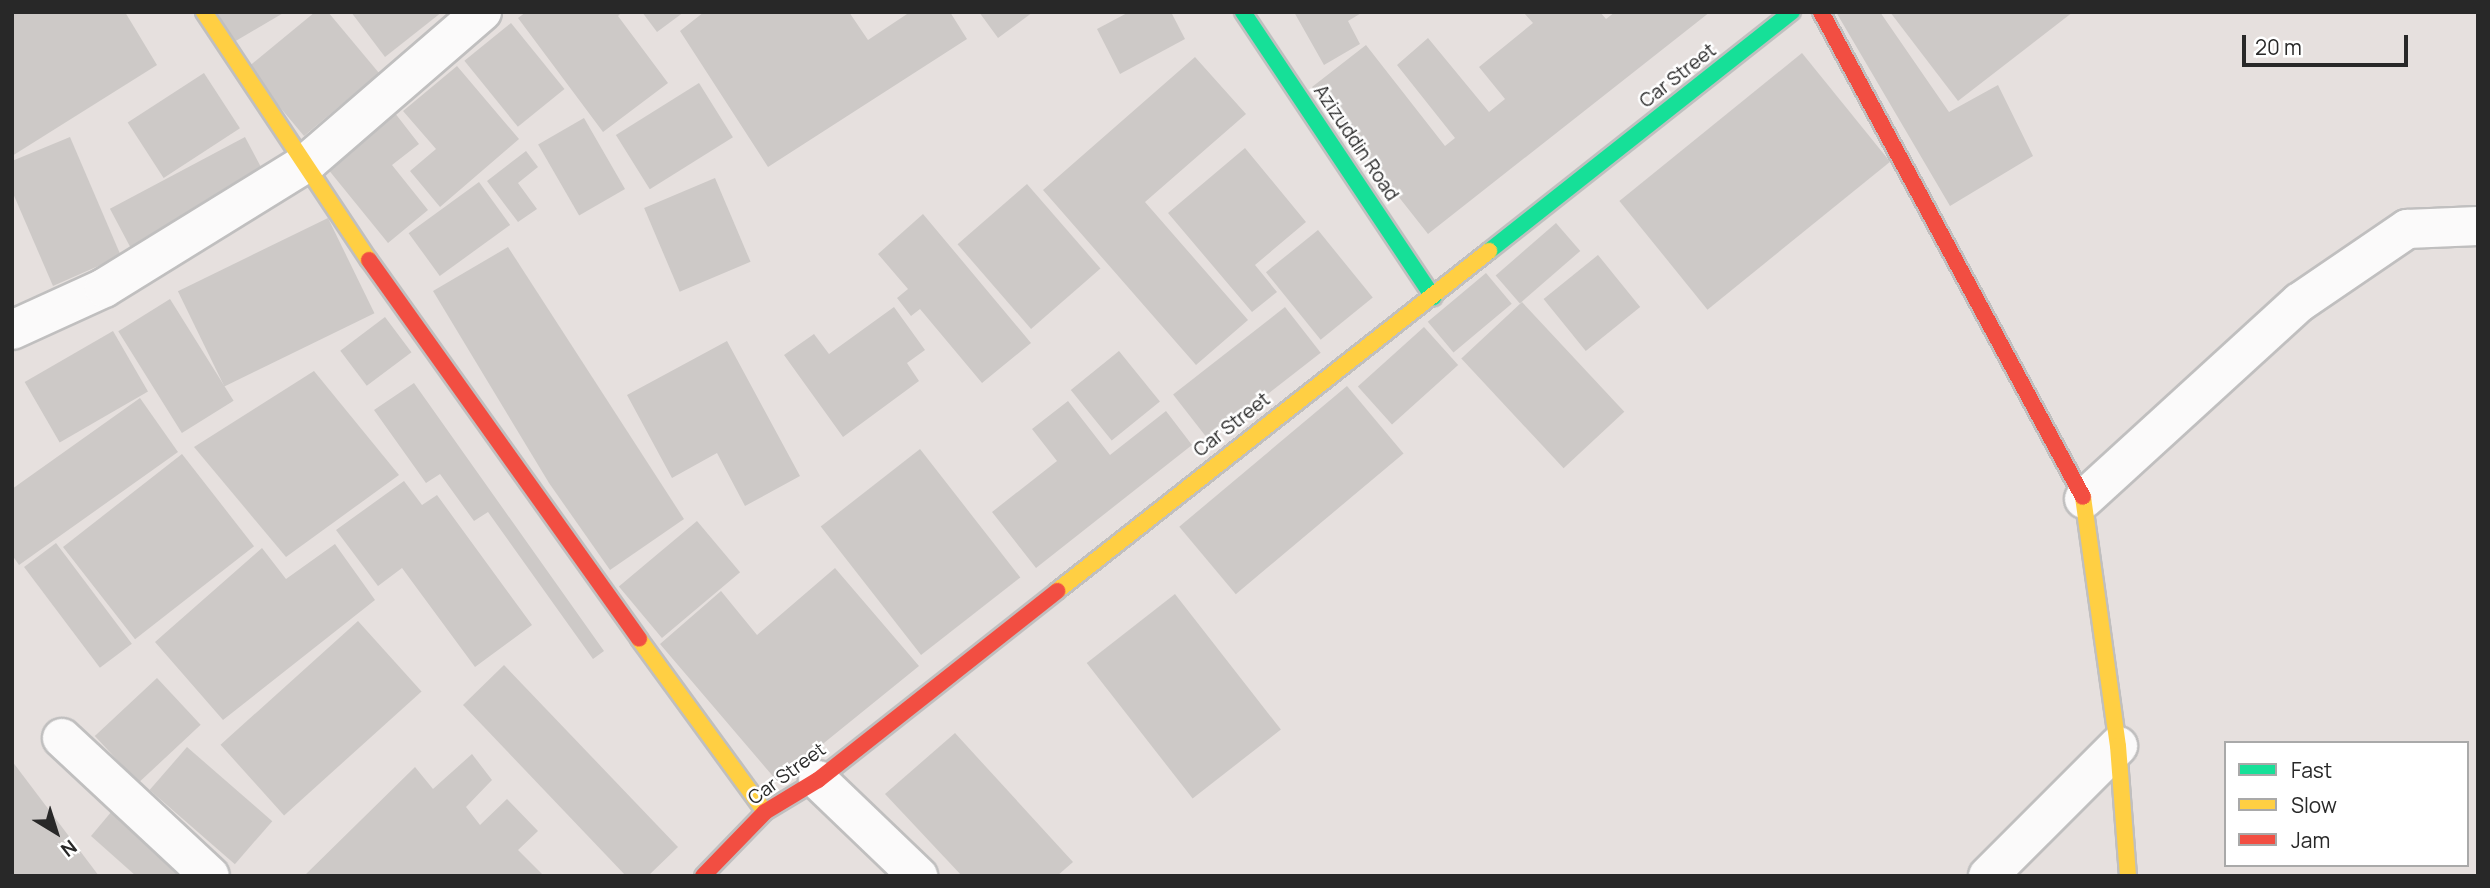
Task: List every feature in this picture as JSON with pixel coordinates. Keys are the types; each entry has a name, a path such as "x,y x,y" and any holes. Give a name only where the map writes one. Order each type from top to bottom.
{"street":[{"path":"204,12 308,162 427,348 765,812"},
{"path":"12,330 104,288 308,162 482,12"},
{"name":"Azizuddin Road","path":"1244,12 1433,297"},
{"name":"Car Street","path":"703,876 765,812 818,780 1792,12"},
{"path":"1821,12 2084,499 2118,746 2127,876"},
{"path":"2084,499 2300,302 2407,229 2478,226"},
{"path":"62,738 210,876"},
{"path":"1988,876 2118,746"},
{"path":"818,780 918,876"}],"building":[{"path":"12,12 125,12 157,65 12,156"},
{"path":"217,12 285,12 234,42"},
{"path":"315,12 328,12 379,73 304,136 247,68"},
{"path":"351,12 442,12 385,57"},
{"path":"526,12 622,12 618,16 668,83 603,132 518,18"},
{"path":"642,12 684,12 657,32"},
{"path":"704,12 849,12 868,40 910,12 950,12 967,39 768,167 680,31"},
{"path":"979,12 1033,12 998,38"},
{"path":"1129,12 1171,12 1185,39 1120,74 1097,29"},
{"path":"1294,12 1363,12 1348,21 1360,44 1324,65"},
{"path":"1523,12 1600,12 1606,19 1615,12 1710,12 1428,234 1312,87 1366,45 1445,146 1455,138 1397,65 1428,38 1489,112 1505,99 1479,67 1533,23"},
{"path":"1836,12 1880,12 1949,112 1998,85 2033,156 1950,206"},
{"path":"1890,12 2073,12 1958,101"},
{"path":"511,23 564,89 518,127 464,61"},
{"path":"1802,53 1890,162 1707,310 1619,201"},
{"path":"1195,57 1246,114 1145,202 1248,320 1196,365 1043,190"},
{"path":"457,66 519,139 440,207 410,171 436,149 403,111"},
{"path":"204,73 240,128 164,178 128,123"},
{"path":"699,83 733,137 650,189 616,135"},
{"path":"391,108 419,144 392,165 428,210 388,243 323,163"},
{"path":"584,118 625,189 579,216 538,144"},
{"path":"70,137 121,256 53,286 12,191 12,161"},
{"path":"245,137 267,178 132,250 110,209"},
{"path":"1245,148 1306,222 1255,265 1277,292 1252,312 1168,213"},
{"path":"526,151 538,167 518,183 537,209 518,222 487,181"},
{"path":"715,178 751,262 680,292 644,208"},
{"path":"479,182 510,225 440,276 409,233"},
{"path":"1027,184 1100,269 1031,329 958,244"},
{"path":"923,214 1031,343 982,383 920,309 911,316 897,298 908,289 878,254"},
{"path":"328,218 374,313 224,386 178,291"},
{"path":"1556,223 1580,251 1520,303 1496,275"},
{"path":"1318,230 1373,298 1321,340 1266,272"},
{"path":"508,247 684,519 610,570 549,483 433,291"},
{"path":"1598,255 1640,307 1586,351 1544,299"},
{"path":"1486,273 1512,304 1453,352 1428,322"},
{"path":"170,299 234,401 182,433 118,331"},
{"path":"1522,302 1624,412 1564,468 1461,359"},
{"path":"894,307 925,350 907,363 919,381 843,437 784,355 814,334 829,354"},
{"path":"1285,307 1321,353 1209,440 1173,394"},
{"path":"385,317 411,352 367,386 340,351"},
{"path":"1424,327 1458,365 1392,424 1358,387"},
{"path":"113,331 148,392 60,443 25,382"},
{"path":"727,341 800,476 745,506 717,453 672,478 627,395"},
{"path":"1119,351 1160,402 1112,441 1071,390"},
{"path":"314,371 399,475 286,557 194,447"},
{"path":"414,383 604,651 593,659 488,512 474,521 440,474 426,483 374,410"},
{"path":"1347,386 1404,453 1236,594 1179,527"},
{"path":"140,398 178,452 19,565 12,555 12,489"},
{"path":"1068,401 1110,455 1166,411 1192,445 1036,568 992,512 1057,461 1032,429"},
{"path":"920,449 1020,577 921,655 821,527"},
{"path":"182,454 254,546 135,639 63,547"},
{"path":"404,481 422,505 437,495 532,625 475,667 402,568 378,586 336,530"},
{"path":"697,521 740,572 662,638 619,587"},
{"path":"56,543 132,644 100,668 24,567"},
{"path":"335,544 375,600 223,720 155,642 262,548 286,579"},
{"path":"835,568 919,666 777,781 660,644 721,591 757,635"},
{"path":"1175,594 1281,730 1193,798 1087,663"},
{"path":"358,621 422,692 284,815 221,745"},
{"path":"504,665 678,847 648,876 626,876 463,705"},
{"path":"157,678 201,725 138,783 95,736"},
{"path":"955,733 1073,862 1057,876 962,876 885,794"},
{"path":"187,747 272,821 235,864 150,790"},
{"path":"472,754 492,780 466,807 480,825 507,799 538,831 518,850 544,876 304,876 415,767 433,789"},
{"path":"12,761 99,876 12,876"},
{"path":"112,811 185,876 136,876 91,836"}],"traffic: fast":[{"path":"1243,12 1433,297"},
{"path":"1489,251 1792,12"}],"traffic: slow":[{"path":"204,12 369,260"},
{"path":"1057,591 1489,251"},
{"path":"2083,497 2118,746 2128,876"},
{"path":"639,639 765,812"}],"traffic: jam":[{"path":"1821,12 2083,497"},
{"path":"369,260 639,639"},
{"path":"703,876 765,812 818,780 1057,591"}]}
